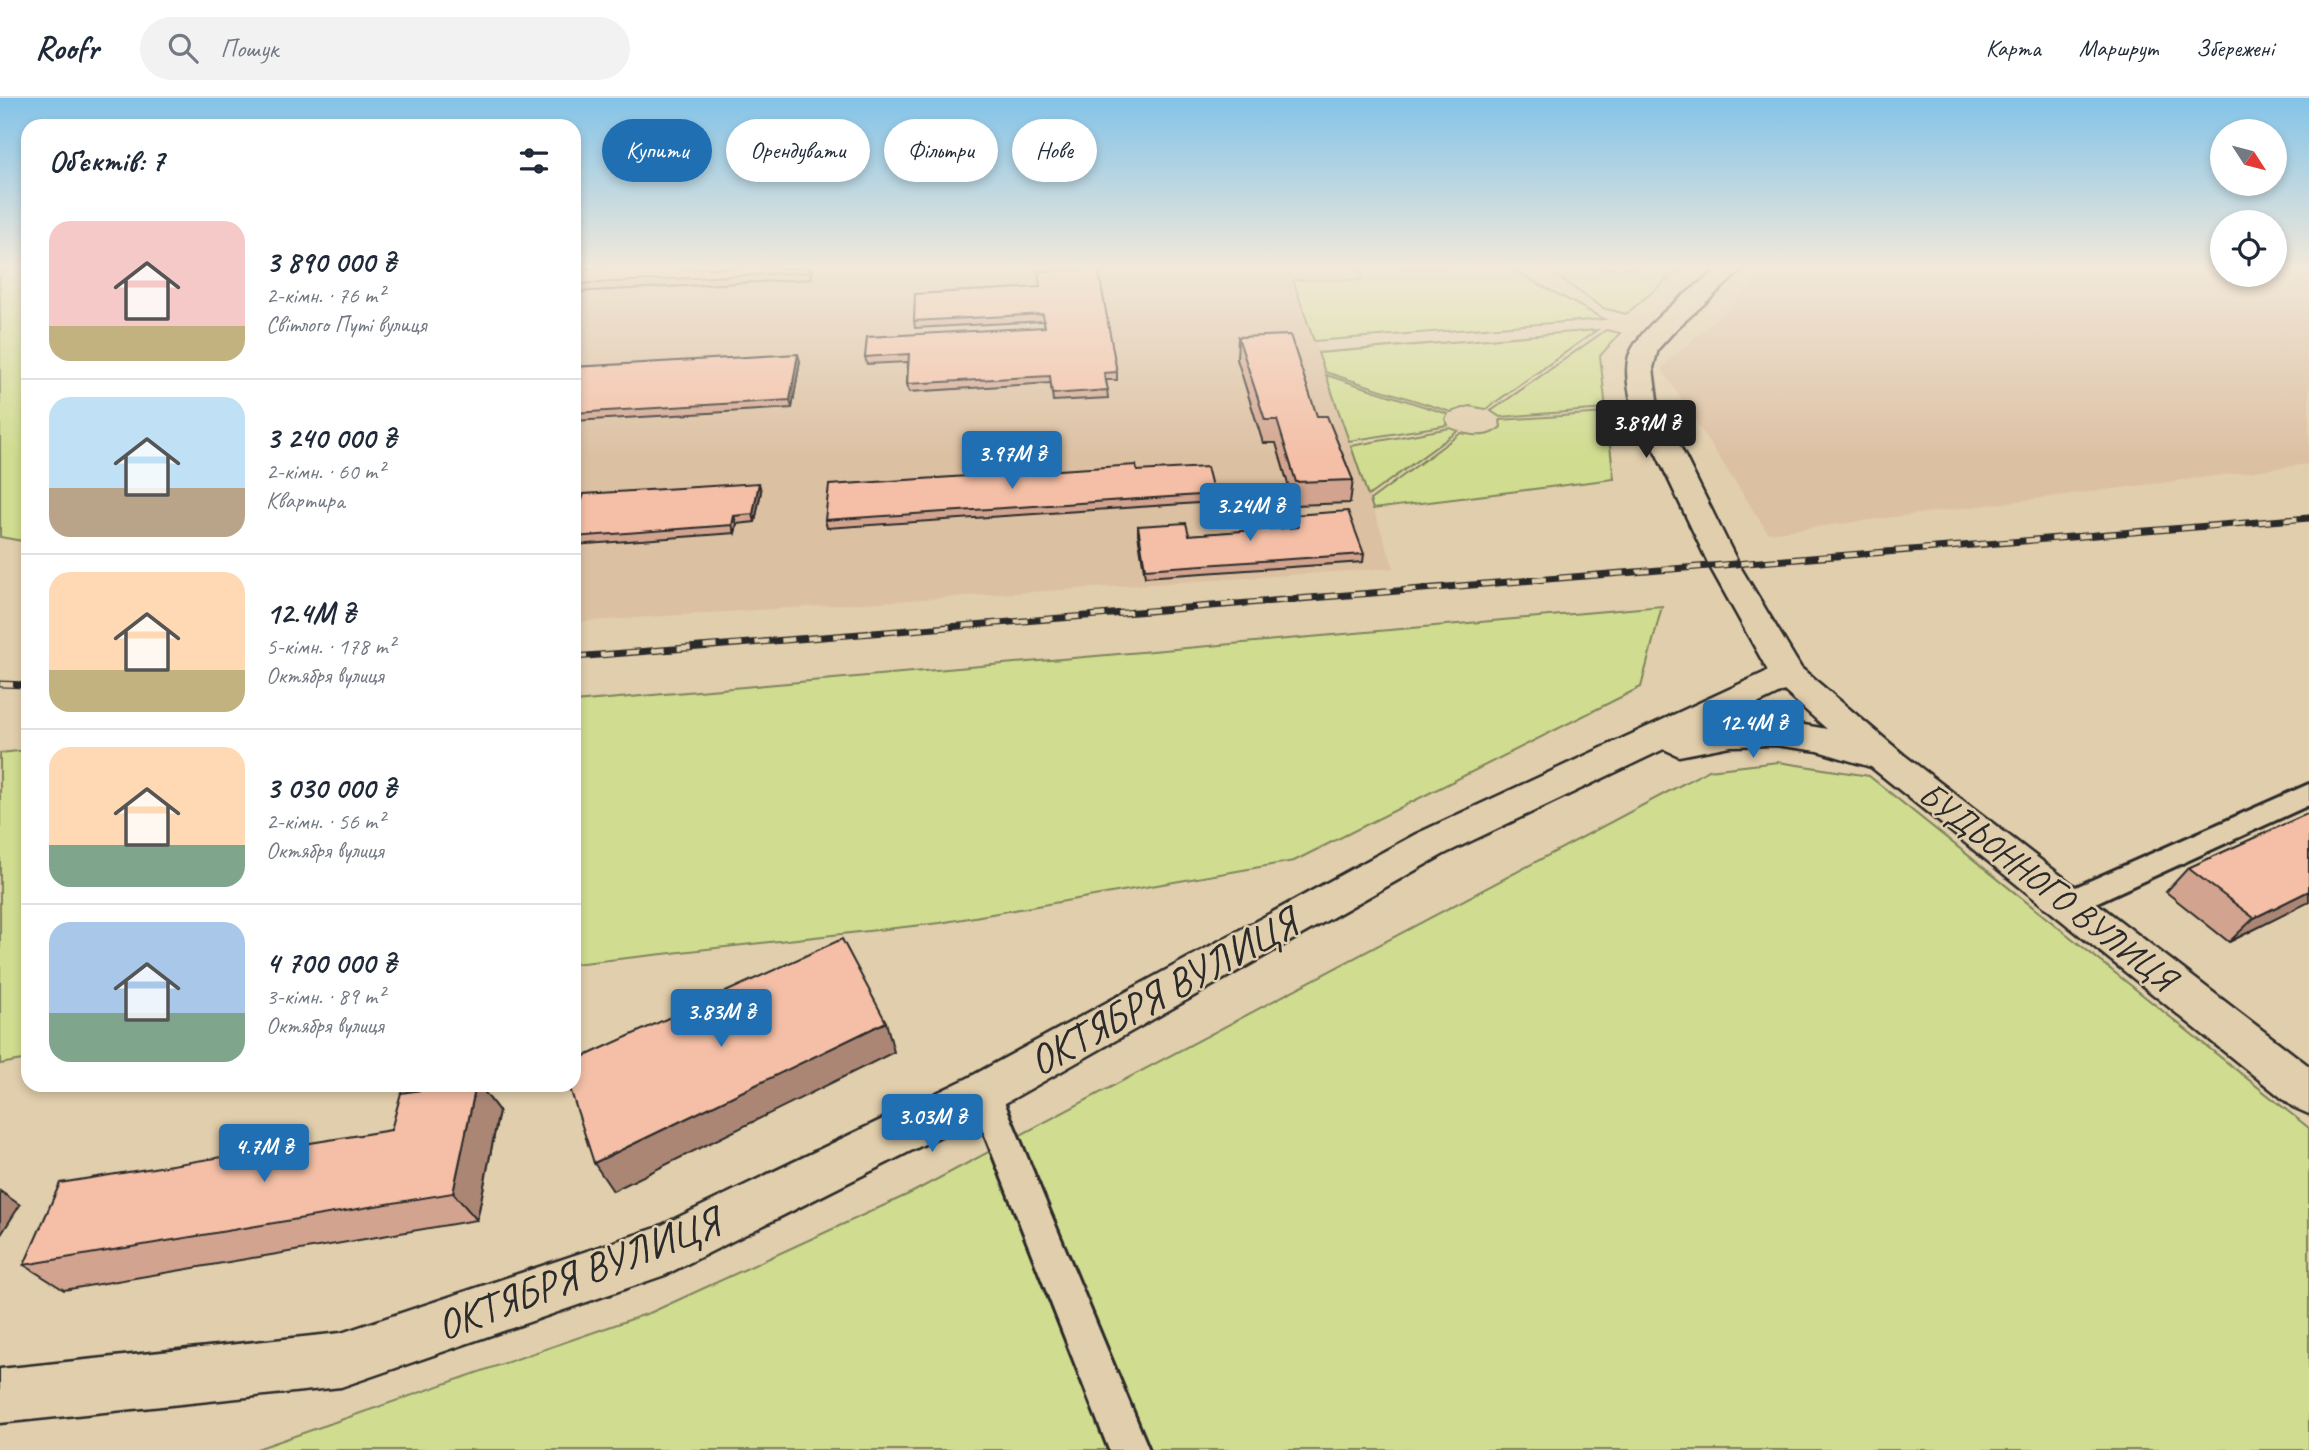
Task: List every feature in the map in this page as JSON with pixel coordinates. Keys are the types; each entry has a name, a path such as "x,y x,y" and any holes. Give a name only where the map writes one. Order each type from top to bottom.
{"main road":[{"name":"БУДЬОННОГО ВУЛИЦЯ","path":"1661,331 1643,353 1639,373 1644,400 1724,565 1788,676 1891,764 2070,902 2309,1093"},
{"name":"ОКТЯБРЯ ВУЛИЦЯ","path":"0,1396 341,1360 665,1250 984,1092 1430,844 1788,676"},
{"path":"1617,757 1716,735 1766,730 1828,739 1891,764"}],"street":[{"path":"2070,902 2309,794"},
{"path":"984,1092 1129,1450"}],"shaded area":[{"path":"581,331 1311,331 1394,568 581,622"},
{"path":"1702,331 2309,331 2309,464 1768,533 1661,368"}],"green space":[{"path":"0,331 21,331 21,541 0,537"},
{"path":"1311,331 1445,331 1314,341"},
{"path":"1595,331 1486,409 1469,406 1451,412 1325,372 1318,353"},
{"path":"1604,331 1620,333 1600,356 1606,409 1500,417 1491,411"},
{"path":"1326,375 1448,414 1445,419 1448,425 1349,441"},
{"path":"1606,413 1614,479 1373,509 1370,500 1461,433 1487,435 1501,427 1500,420"},
{"path":"1450,428 1458,431 1368,496 1351,446"},
{"path":"1662,606 1641,687 1294,861 940,923 581,963 581,701"},
{"path":"21,751 21,1060 0,1064 0,753"},
{"path":"1778,762 1869,776 2309,1128 2309,1450 254,1450 652,1312 911,1193 1709,770"}],"building":[{"path":"972,331 1110,331 1117,372 1104,373 1108,390 1052,394 1050,376 907,384 909,354 865,357 867,337"},
{"path":"1290,335 1317,416 1327,416 1353,480 1296,482 1277,420 1265,420 1238,337"},
{"path":"798,354 790,400 581,413 581,367"},
{"path":"1136,465 1137,471 1207,467 1214,494 825,520 829,485"},
{"path":"759,483 753,514 734,516 732,525 581,536 581,503 584,494"},
{"path":"1348,511 1364,554 1145,569 1138,526 1186,523 1189,535 1298,527 1294,515"},
{"path":"2309,813 2309,891 2254,918 2188,868"},
{"path":"842,939 886,1022 594,1163 571,1092 581,1092 581,1058"},
{"path":"475,1092 453,1193 24,1265 60,1183 391,1130 401,1093"}],"railway":[{"path":"581,656 2309,518"},
{"path":"0,684 21,685"}]}
